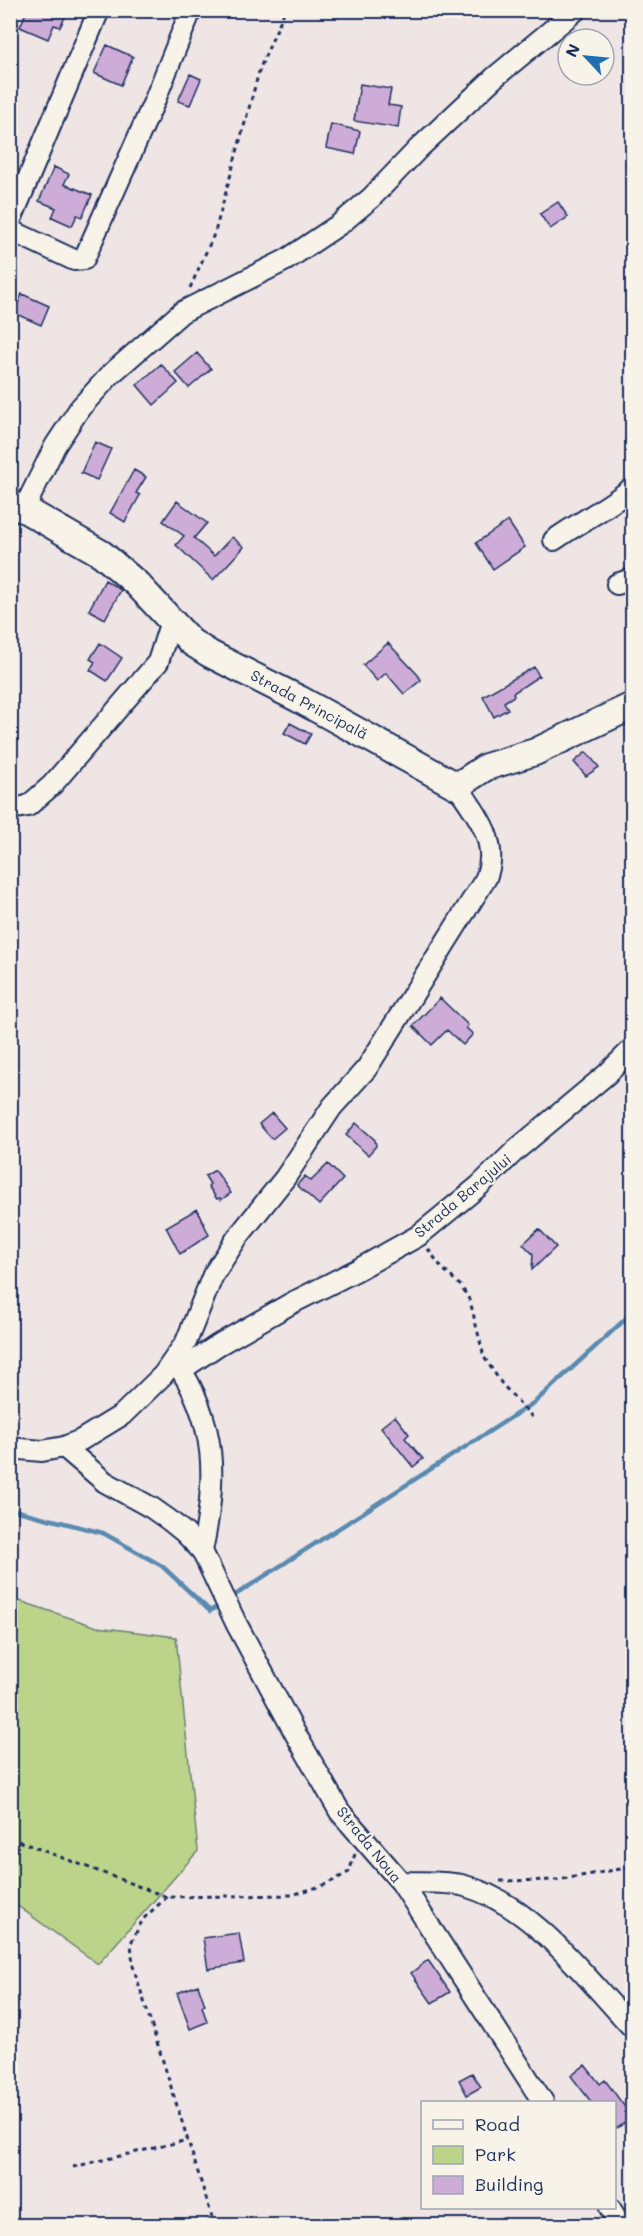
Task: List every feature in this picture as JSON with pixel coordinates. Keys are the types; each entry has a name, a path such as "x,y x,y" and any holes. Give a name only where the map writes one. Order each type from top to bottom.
{"main road":[{"name":"Strada Principală","path":"17,507 102,554 137,584 191,642 457,786"},
{"path":"457,786 486,767 535,752 633,706"}],"street":[{"path":"10,222 99,10"},
{"path":"10,230 74,260 84,259 154,102 190,10"},
{"path":"17,507 80,408 111,374 182,312 286,260 340,224 371,198 419,148 495,77 576,10"},
{"path":"554,540 581,521 617,501 633,488"},
{"path":"10,809 28,806 52,785 158,662 171,621"},
{"path":"10,1448 42,1451 64,1448 95,1434 122,1416 177,1365 213,1275 237,1238 285,1178 332,1107 367,1068 486,878 492,862 488,835 457,786"},
{"name":"Strada Barajului","path":"177,1365 418,1236 479,1186 516,1150 607,1074 633,1049"},
{"path":"177,1365 201,1408 210,1440 212,1480 205,1556"},
{"path":"64,1448 105,1482 169,1520 185,1533 205,1556"},
{"name":"Strada Noua","path":"205,1556 295,1733 340,1812 401,1882 542,2101"},
{"path":"401,1882 464,1886 504,1903 552,1941 633,2027"},
{"path":"611,2209 621,2226"}],"path":[{"path":"182,312 190,287 215,232 260,68 285,10"},
{"path":"418,1236 442,1268 461,1286 470,1301 484,1357 502,1384 533,1418"},
{"path":"10,1838 166,1897 292,1895 327,1884 349,1872 360,1836"},
{"path":"496,1882 558,1880 633,1868"},
{"path":"166,1897 143,1919 131,1943 133,1966 212,2217"},
{"path":"73,2167 188,2140"}],"green space":[{"path":"11,1598 97,1627 176,1637 198,1851 98,1964 11,1901"}],"building":[{"path":"27,10 56,10 66,15 60,27 54,25 48,39 20,27"},
{"path":"107,45 133,57 121,85 94,73"},
{"path":"190,74 201,79 190,105 178,101"},
{"path":"360,84 391,89 388,105 401,107 398,128 354,121"},
{"path":"331,124 360,131 355,154 326,148"},
{"path":"54,167 69,174 64,184 92,195 82,217 77,215 72,226 52,217 56,208 39,201"},
{"path":"558,202 568,217 550,229 540,214"},
{"path":"22,294 49,306 41,325 14,313"},
{"path":"197,353 211,369 189,388 175,372"},
{"path":"161,364 178,383 154,405 137,385"},
{"path":"95,442 111,449 97,480 81,473"},
{"path":"134,470 146,477 136,493 140,495 125,522 110,513"},
{"path":"177,501 207,523 194,538 214,556 232,537 244,547 213,580 176,545 184,536 163,521"},
{"path":"508,521 525,547 493,569 476,543"},
{"path":"105,580 121,590 105,619 89,610"},
{"path":"100,643 122,658 107,681 90,670 95,662 90,659"},
{"path":"388,643 421,680 404,694 386,673 377,681 363,665"},
{"path":"534,667 539,676 513,693 514,696 504,702 508,709 494,717 483,696"},
{"path":"290,723 311,734 305,744 284,733"},
{"path":"586,752 599,767 586,776 574,762"},
{"path":"440,998 468,1025 466,1028 473,1034 463,1045 447,1030 432,1045 413,1026"},
{"path":"272,1113 285,1128 272,1139 259,1124"},
{"path":"356,1123 375,1140 376,1146 368,1155 346,1135"},
{"path":"328,1164 343,1179 319,1205 297,1185 305,1176 311,1181"},
{"path":"215,1170 231,1193 221,1200 217,1199 208,1186 210,1184 205,1176"},
{"path":"197,1209 209,1235 180,1254 166,1227"},
{"path":"539,1229 556,1247 532,1270 533,1254 523,1244"},
{"path":"395,1416 409,1434 405,1438 423,1459 413,1467 381,1427"},
{"path":"239,1933 244,1963 208,1969 203,1938"},
{"path":"428,1960 450,1992 432,2003 411,1973"},
{"path":"198,1985 205,2005 202,2006 207,2022 190,2029 177,1993"},
{"path":"585,2065 600,2084 605,2080 633,2118 616,2128 616,2101 590,2101 571,2076"},
{"path":"472,2073 481,2087 467,2095 459,2080"}],"waterway":[{"path":"229,1599 535,1402 632,1313"},
{"path":"10,1509 103,1533 162,1566 210,1611 222,1604"}]}
